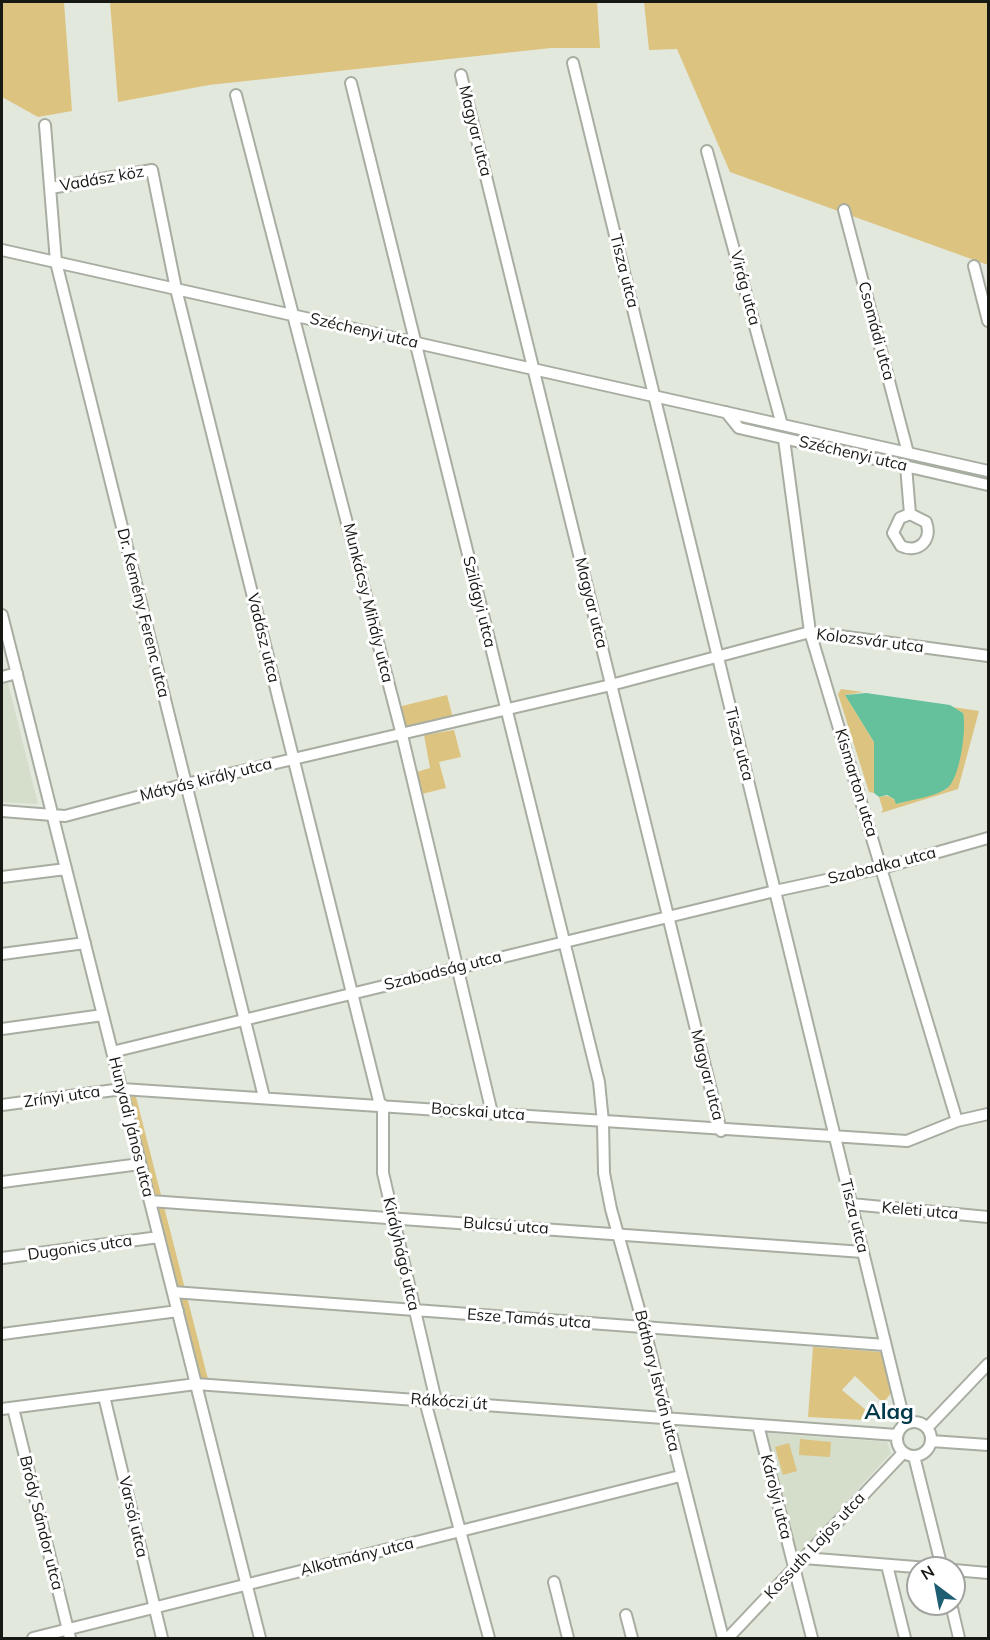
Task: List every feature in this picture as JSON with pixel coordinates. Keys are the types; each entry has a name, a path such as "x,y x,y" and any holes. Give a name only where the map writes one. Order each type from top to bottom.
{"street":[{"name":"Tisza utca","path":"573,63 905,1424"},
{"name":"Magyar utca","path":"461,75 721,1131"},
{"name":"Szilágyi utca","path":"351,83 562,943 599,1082 603,1122"},
{"name":"Munkácsy Mihály utca","path":"236,95 402,735 492,1113"},
{"name":"Dr. Kemény Ferenc utca","path":"45,125 56,262 264,1097"},
{"name":"Virág utca","path":"706,152 782,425"},
{"name":"Vadász köz","path":"51,188 153,170"},
{"name":"Vadász utca","path":"153,170 176,289 352,994 382,1105"},
{"name":"Csomádi utca","path":"843,210 908,453"},
{"name":"Széchenyi utca","path":"2,250 988,471"},
{"path":"974,266 988,321"},
{"name":"Széchenyi utca","path":"726,412 739,428 988,485"},
{"name":"Kismarton utca","path":"784,439 810,632 957,1121"},
{"path":"906,466 910,514"},
{"name":"Hunyadi János utca","path":"2,615 260,1638"},
{"name":"Kolozsvár utca","path":"717,656 810,632 988,657"},
{"path":"505,710 611,685 717,656"},
{"path":"2,677 17,673"},
{"name":"Mátyás király utca","path":"2,812 72,814 186,784 505,710"},
{"name":"Szabadka utca","path":"775,891 882,868 988,838"},
{"path":"2,878 66,869"},
{"name":"Szabadság utca","path":"112,1052 775,891"},
{"path":"2,954 85,944"},
{"path":"2,1029 103,1015"},
{"name":"Bocskai utca","path":"122,1089 382,1105 721,1131 906,1141 957,1121 988,1114"},
{"name":"Zrínyi utca","path":"2,1105 122,1089"},
{"name":"Királyhágó utca","path":"382,1105 383,1173 392,1218 414,1310 430,1401 489,1638"},
{"name":"Báthory István utca","path":"603,1122 604,1173 617,1234 644,1327 665,1418 723,1638"},
{"path":"2,1182 140,1164"},
{"name":"Bulcsú utca","path":"150,1201 863,1252"},
{"name":"Keleti utca","path":"851,1204 988,1217"},
{"name":"Dugonics utca","path":"2,1258 159,1237"},
{"name":"Esze Tamás utca","path":"173,1292 885,1345"},
{"path":"2,1334 178,1311"},
{"path":"927,1428 988,1364"},
{"name":"Rákóczi út","path":"7,1408 196,1384 897,1435"},
{"name":"Varsói utca","path":"104,1396 162,1638"},
{"name":"Bródy Sándor utca","path":"7,1408 69,1634"},
{"path":"919,1423 927,1428 931,1441 924,1453 914,1456 903,1453 897,1444 897,1435 905,1424 919,1423"},
{"name":"Károlyi utca","path":"758,1425 812,1638"},
{"path":"931,1441 988,1445"},
{"name":"Kossuth Lajos utca","path":"728,1638 903,1453"},
{"path":"914,1456 939,1556"},
{"name":"Alkotmány utca","path":"33,1638 69,1634 154,1608 680,1476"},
{"path":"804,1558 906,1566"},
{"path":"887,1565 905,1638"},
{"path":"966,1571 988,1573"},
{"path":"554,1582 568,1638"},
{"path":"626,1615 632,1638"},
{"path":"954,1616 959,1638"}],"shaded area":[{"path":"2,2 64,2 72,111 38,117 2,97"},
{"path":"110,2 597,2 600,48 551,48 209,85 118,102"},
{"path":"644,2 988,2 988,265 730,172 677,49 649,50"},
{"path":"8,683 38,804 2,802 2,685"},
{"path":"841,689 863,692 845,695 874,742 874,793 869,792 838,694"},
{"path":"866,693 950,705 963,713 964,730 959,765 951,784 946,789 896,804 894,799 887,795 879,797 874,793 874,742 845,695"},
{"path":"447,695 453,718 409,729 403,725 398,707"},
{"path":"953,707 979,711 958,789 881,813 883,810 879,797 890,797 897,804 947,789 963,713"},
{"path":"454,730 461,757 439,762 446,788 422,794 417,772 430,768 424,735"},
{"path":"117,1097 136,1097 208,1379 189,1380"},
{"path":"813,1347 882,1352 892,1392 883,1403 855,1376 842,1390 872,1415 864,1420 808,1417"},
{"path":"767,1433 887,1442 891,1453 797,1556"},
{"path":"800,1439 831,1442 830,1457 799,1455"},
{"path":"789,1443 797,1471 783,1475 775,1447"}],"district":[{"name":"Alag","path":"889,1412"}]}
